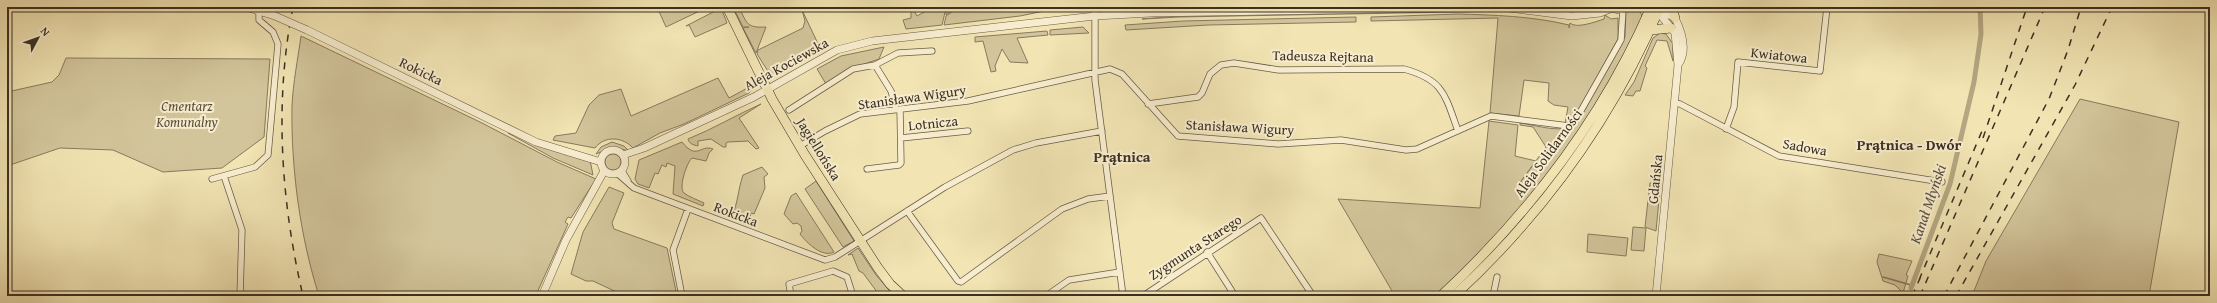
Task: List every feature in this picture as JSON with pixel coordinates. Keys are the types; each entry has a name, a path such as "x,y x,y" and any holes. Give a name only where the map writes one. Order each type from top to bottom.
{"main road":[{"name":"Jagiellońska","path":"727,7 767,90 800,146 886,278 903,296"},
{"path":"1671,7 1675,18"},
{"name":"Aleja Solidarności","path":"1454,296 1515,235 1568,170 1610,104 1650,30 1653,9"},
{"name":"Aleja Solidarności","path":"1442,296 1506,232 1542,190 1582,133 1617,77 1653,9"},
{"path":"1650,30 1671,28"}],"street":[{"name":"Rokicka","path":"246,7 275,16 307,30 531,140 585,156 602,159"},
{"path":"1095,7 1095,71 1123,296"},
{"name":"Aleja Kociewska","path":"625,158 767,90 823,57 854,44 1094,16 1251,9 1501,7 1523,8 1572,16 1618,8"},
{"path":"1594,13 1601,7"},
{"name":"Kwiatowa","path":"1726,129 1734,107 1738,62 1820,71 1827,7"},
{"name":"Stanisława Wigury","path":"800,146 825,131 860,114 988,97 1095,71 1110,69 1118,71 1176,135 1278,144 1341,140 1406,150 1417,148 1491,116 1567,126 1572,125 1620,44 1623,34 1618,8"},
{"path":"1653,9 1665,12 1675,18"},
{"name":"Gdańska","path":"1653,9 1671,28 1677,41 1678,65 1656,296"},
{"path":"212,179 262,162 268,155 270,148 278,44 273,32 259,20 258,11"},
{"name":"Gdańska","path":"1675,18 1683,39 1681,58 1678,65"},
{"path":"789,110 850,71 875,65 898,54 932,51"},
{"name":"Tadeusza Rejtana","path":"1148,104 1198,97 1210,74 1222,65 1234,63 1279,70 1404,69 1423,74 1437,84 1442,91 1458,131"},
{"name":"Lotnicza","path":"867,169 899,165 901,163 901,138 898,109 891,91 875,65"},
{"name":"Sadowa","path":"1675,103 1680,104 1779,156 1942,182"},
{"name":"Lotnicza","path":"901,138 968,131"},
{"path":"861,241 945,187 1013,150 1036,143 1102,131"},
{"path":"612,150 625,158 620,172 607,172 602,159 612,150"},
{"path":"542,296 566,240 607,172"},
{"name":"Rokicka","path":"620,172 630,185 688,209 817,258 825,260 835,257 861,241"},
{"path":"224,176 242,230 240,296"},
{"path":"907,211 958,281 961,282 1062,208 1088,199 1110,196"},
{"path":"682,296 674,250 688,209"},
{"name":"Zygmunta Starego","path":"1142,296 1261,218 1313,296"},
{"path":"1207,252 1235,296"},
{"path":"791,296 789,284 833,271 847,277 853,296"},
{"path":"1046,296 1069,280 1120,272"},
{"path":"1493,296 1497,278"}],"green space":[{"path":"657,7 708,7 666,27"},
{"path":"731,7 737,7 736,12 739,7 746,21 751,26 766,27 756,53 743,28 749,27 743,27 736,13"},
{"path":"911,7 917,16 933,7 956,7 946,15 946,8 942,25 906,29 903,20 911,18"},
{"path":"959,7 1040,7 1044,11 1020,16 944,25 946,16"},
{"path":"1636,7 1642,15 1636,33 1602,94 1561,157 1514,216 1489,244 1436,296 1395,296 1338,199 1480,208 1489,121 1518,125 1515,156 1536,161 1546,147 1533,127 1520,125 1520,123 1557,129 1571,127 1577,123 1625,37 1626,10"},
{"path":"721,8 727,23 695,37 689,25 686,26"},
{"path":"802,10 821,50 778,75 771,76 757,54 758,50 803,28 805,21"},
{"path":"1487,10 1513,11 1179,17 1142,19 1178,16"},
{"path":"1458,14 1527,18 1569,25 1569,28 1570,23 1573,25 1586,24 1604,19 1605,15 1611,19 1618,18 1618,39 1578,112 1570,123 1565,124 1568,107 1554,105 1548,101 1549,83 1524,80 1519,116 1490,113 1498,18 1371,21 1371,17"},
{"path":"1356,17 1356,22 1208,25 1126,30 1125,25 1183,21"},
{"path":"1083,27 1089,33 1050,35 1050,30"},
{"path":"1047,31 1048,35 1017,38 1028,63 1010,62 1002,49 995,66 996,71 991,72 983,41 975,42 975,37"},
{"path":"1660,33 1666,34 1673,44 1673,61 1667,41 1657,40 1645,66 1647,68 1640,91 1636,91 1633,96 1625,95 1634,82 1653,38"},
{"path":"301,36 482,123 557,162 596,179 571,218 568,217 565,222 568,224 536,295 319,296 312,273 302,226 293,154 292,106 294,80"},
{"path":"884,47 879,59 853,68 826,84 817,69 841,56"},
{"name":"Cmentarz Komunalny","path":"66,58 270,59 264,137 222,168 163,172 113,150 60,148 7,166 7,92 52,82 59,75"},
{"path":"718,78 729,98 755,84 755,86 749,93 684,124 660,133 633,148 629,144 614,139 604,141 595,148 553,140 555,136 576,133 589,105 599,95 621,89 631,116"},
{"path":"2080,99 2179,122 2149,296 1972,296 1986,261"},
{"path":"761,104 739,118 759,148 756,149 748,141 728,142 726,143 726,147 723,147 711,139 698,141 698,146 689,142 688,139"},
{"path":"508,133 590,160 593,175 553,158"},
{"path":"612,142 624,146 629,151 613,147 596,154 601,147"},
{"path":"682,142 687,148 695,151 705,148 713,149 709,153 706,161 692,158 690,160 682,186 684,193 704,203 703,206 673,194 675,166 667,163 666,167 662,165 658,174 655,173 649,188 638,184 635,179 639,160"},
{"path":"613,154 619,156 621,162 619,168 613,170 607,168 605,162 607,156"},
{"path":"762,167 768,174 764,177 765,188 754,214 751,213 748,225 740,222 741,219 732,217 743,175"},
{"path":"1658,179 1661,179 1656,231 1645,227 1650,183 1656,182"},
{"path":"816,181 854,241 843,247 805,189"},
{"path":"609,187 624,193 612,223 614,229 667,248 677,296 625,296 593,281 586,281 571,274 583,232"},
{"path":"796,193 834,252 825,253 815,249 800,234 802,231 801,226 797,223 793,224 784,214 791,196"},
{"path":"1633,227 1646,228 1644,251 1631,250"},
{"path":"1588,234 1628,238 1626,256 1587,252"},
{"path":"858,248 876,275 894,296 880,296 863,273 859,271 852,254 848,255"},
{"path":"1879,254 1912,261 1906,275 1908,276 1903,293 1895,285 1883,281 1877,262"}],"waterway":[{"name":"Kanał Młyński","path":"1911,288 1950,184 1974,82 1981,34 1980,7"},
{"path":"1883,277 1911,285"}],"railway":[{"path":"293,7 283,79 283,152 289,225 303,296"},
{"path":"1983,138 2027,7"},
{"path":"1920,296 2045,7"},
{"path":"1944,296 2049,99 2068,50 2081,7"},
{"path":"1956,296 2075,85 2112,7"},
{"path":"1919,280 1982,131"},
{"path":"1912,296 1921,276"}],"district":[{"name":"Prątnica - Dwór","path":"1909,145"},
{"name":"Prątnica","path":"1122,157"}]}
